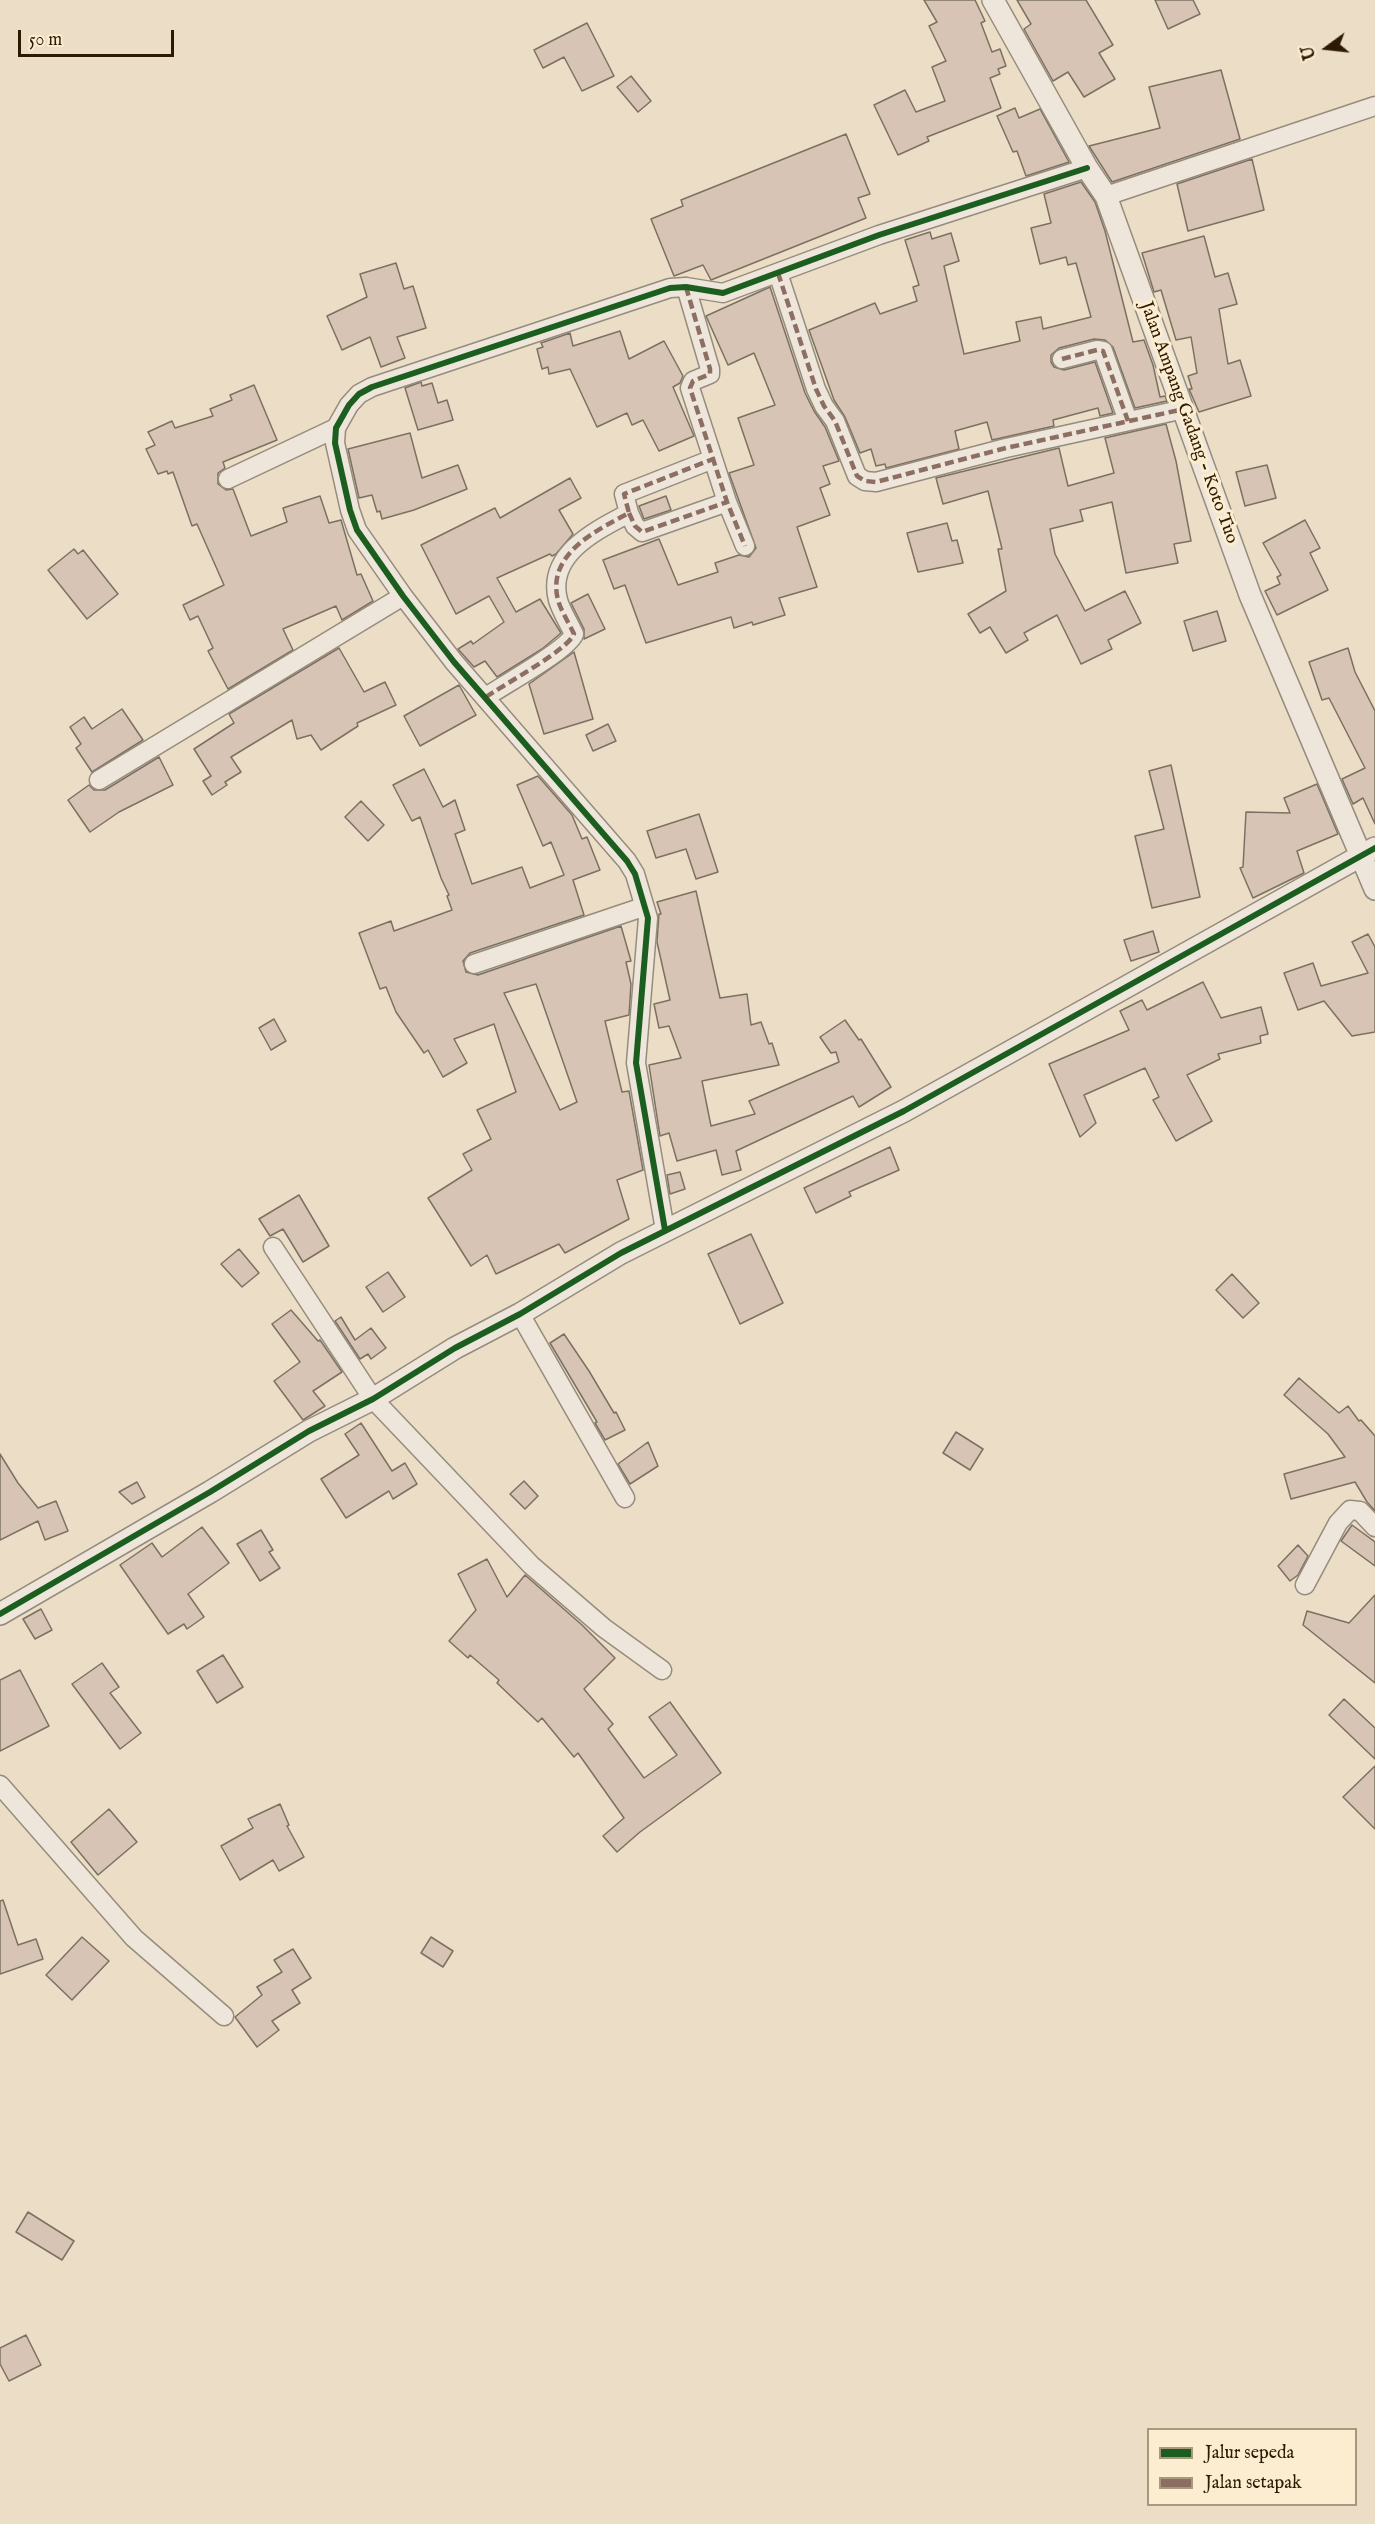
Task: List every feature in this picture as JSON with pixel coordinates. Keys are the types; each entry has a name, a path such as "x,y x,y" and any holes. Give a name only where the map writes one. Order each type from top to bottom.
{"street":[{"name":"Jalan Ampang Gadang - Koto Tuo","path":"993,0 1087,168 1106,196 1250,595 1367,853 1375,889"},
{"path":"1106,196 1375,106"},
{"path":"665,1230 636,1063 648,918 634,874 627,861 454,662 403,596 357,530 347,499 335,443 336,428 349,405 359,394 372,387 670,288 686,287 723,293 879,235 1087,168"},
{"path":"778,273 816,389 824,406 835,421 857,476 865,481 876,482 1006,448 1184,409"},
{"path":"686,287 710,369 710,374 693,381 690,388 727,502 745,546"},
{"path":"1062,359 1097,350 1103,351 1128,421"},
{"path":"228,479 336,428"},
{"path":"713,459 624,494 629,513 635,526 642,532 727,502"},
{"path":"486,697 572,638 574,634 558,600 555,582 563,561 572,549 596,530 629,513"},
{"path":"99,780 403,596"},
{"path":"0,1614 210,1492 309,1431 373,1399 455,1348 520,1314 621,1253 904,1111 1104,1001 1156,968 1367,853"},
{"path":"474,964 644,907"},
{"path":"273,1247 373,1399 531,1565 604,1628 662,1670"},
{"path":"520,1314 625,1498"},
{"path":"1305,1585 1338,1524 1350,1510 1360,1511 1375,1527"},
{"path":"0,1785 134,1938 224,2016"}],"building":[{"path":"924,0 975,0 985,21 981,23 992,52 1000,49 1006,66 998,69 1000,74 990,78 1001,108 927,137 929,141 898,155 874,105 905,90 916,112 945,101 932,67 946,61 929,26 937,22"},
{"path":"1017,0 1086,0 1113,45 1099,53 1115,79 1084,97 1068,72 1053,81 1024,29 1031,24"},
{"path":"1155,0 1193,0 1200,14 1168,29"},
{"path":"587,23 614,76 582,91 564,57 543,68 534,50"},
{"path":"1221,70 1240,139 1112,182 1089,146 1160,128 1149,87"},
{"path":"631,76 651,101 638,112 617,87"},
{"path":"1015,108 1019,118 1040,109 1069,162 1026,176 1017,151 1013,152 997,116"},
{"path":"846,134 870,194 858,198 866,218 711,280 703,265 674,276 651,219 683,206 681,200"},
{"path":"1252,159 1264,210 1188,231 1177,184"},
{"path":"1081,182 1095,202 1105,231 1133,342 1144,340 1153,365 1160,397 1165,396 1167,401 1135,408 1113,347 1105,340 1094,339 1059,348 1051,355 1051,362 1054,367 1064,370 1095,362 1113,413 1100,416 1098,408 1053,420 1054,426 992,440 987,422 955,431 959,449 886,468 885,464 876,466 871,449 860,453 845,417 834,400 809,330 875,303 880,314 917,301 913,287 919,285 905,240 930,232 932,239 951,233 959,261 944,266 964,354 1020,341 1016,322 1041,317 1043,329 1091,317 1076,263 1068,265 1066,257 1040,264 1031,228 1051,223 1044,194"},
{"path":"1204,236 1215,277 1228,273 1237,304 1219,309 1228,364 1240,360 1251,396 1199,412 1189,389 1192,389 1188,376 1197,373 1191,337 1176,340 1161,290 1154,292 1142,253"},
{"path":"396,263 404,289 413,286 426,328 397,337 405,358 381,367 370,337 342,350 327,316 367,297 360,274"},
{"path":"770,287 805,393 825,427 839,461 823,466 830,484 820,488 830,515 797,527 817,587 779,598 785,615 734,628 731,617 646,643 625,585 614,589 603,560 659,539 678,585 718,572 715,563 739,555 749,557 756,548 729,473 754,465 738,418 775,405 754,353 728,365 706,316"},
{"path":"620,331 629,359 664,341 683,376 680,383 673,387 694,436 659,451 643,420 632,425 627,413 597,427 570,369 549,374 548,367 542,369 537,349 543,347 541,343 570,333 573,346"},
{"path":"421,382 422,386 432,383 438,403 447,400 453,420 418,430 405,388"},
{"path":"254,385 277,440 223,462 225,468 218,473 218,484 226,490 233,489 251,536 287,522 283,508 320,496 329,523 341,520 357,575 361,574 373,601 342,620 336,606 283,629 293,650 228,689 208,651 213,648 198,616 190,620 183,605 224,585 197,524 192,526 173,472 158,474 146,449 155,445 148,432 172,421 175,428 213,416 210,409 232,400 230,395"},
{"path":"1166,424 1176,461 1191,541 1174,544 1178,563 1126,573 1112,502 1080,510 1083,521 1050,529 1055,554 1085,611 1125,591 1141,623 1108,640 1112,649 1081,664 1057,615 1024,633 1028,640 1006,653 990,627 980,633 968,614 1006,591 998,549 1002,549 988,491 943,504 936,478 1059,448 1068,486 1114,473 1105,438"},
{"path":"410,433 422,478 458,465 467,489 414,510 382,519 380,511 377,512 372,495 359,498 348,449"},
{"path":"1267,465 1276,498 1245,506 1236,472"},
{"path":"570,478 581,498 559,510 573,534 556,554 552,556 550,554 497,578 516,612 540,599 561,633 542,649 497,677 485,661 474,667 458,649 471,641 473,644 504,622 489,596 456,614 421,545 495,508 500,518"},
{"path":"666,496 671,510 644,519 639,506"},
{"path":"1305,520 1320,548 1310,553 1328,590 1277,615 1265,591 1280,584 1277,577 1281,575 1263,543"},
{"path":"947,523 952,541 957,540 963,563 918,572 907,533"},
{"path":"74,549 78,554 83,550 118,594 87,619 48,570"},
{"path":"588,594 605,629 584,639 584,629 571,603"},
{"path":"1217,611 1226,641 1193,651 1184,621"},
{"path":"339,648 364,692 385,682 396,705 357,723 358,726 321,750 311,735 297,739 292,720 231,757 241,772 225,782 227,785 212,795 203,781 211,776 194,749 234,723 229,714"},
{"path":"1348,648 1355,672 1375,711 1375,824 1363,798 1353,804 1342,779 1365,768 1329,698 1322,700 1309,662"},
{"path":"574,652 593,719 544,734 529,684"},
{"path":"459,685 476,715 420,746 404,716"},
{"path":"122,709 143,740 92,772 76,748 81,744 70,727 84,717 92,729"},
{"path":"608,724 616,741 593,751 586,735"},
{"path":"159,757 173,785 119,812 90,832 68,800 89,785 94,790 105,790"},
{"path":"1171,765 1200,897 1152,908 1135,836 1164,829 1149,771"},
{"path":"424,769 443,807 455,800 465,830 455,834 472,884 522,867 530,888 564,875 551,842 543,846 517,785 538,776 572,815 582,839 587,837 600,870 573,880 584,915 470,953 463,961 466,972 478,975 621,926 631,961 626,962 631,984 629,1015 605,1021 622,1092 629,1091 643,1170 617,1180 629,1219 565,1253 559,1244 496,1274 487,1255 471,1266 428,1198 472,1170 463,1154 491,1139 477,1110 516,1092 494,1024 454,1039 467,1063 443,1077 428,1050 424,1053 396,1012 386,987 380,989 359,933 391,921 394,931 452,910 447,896 449,895 420,817 412,821 393,785","holes":["536,984 577,1102 560,1110 504,993"]},
{"path":"1317,784 1338,834 1297,851 1304,873 1253,898 1240,868 1243,867 1246,812 1290,813 1284,798"},
{"path":"361,801 384,825 368,841 345,817"},
{"path":"699,814 718,872 696,879 686,849 656,858 647,831"},
{"path":"696,891 720,998 747,994 751,1025 761,1022 769,1044 772,1043 779,1065 702,1081 711,1126 755,1114 749,1101 839,1062 836,1052 831,1053 820,1037 845,1020 859,1040 861,1039 891,1087 859,1107 853,1096 736,1151 741,1170 722,1175 716,1150 677,1161 669,1133 660,1136 649,1065 681,1058 669,1026 659,1028 654,1004 670,1000 657,942 659,914 661,914 657,902"},
{"path":"1153,931 1159,952 1131,961 1124,940"},
{"path":"1368,934 1375,947 1375,1032 1352,1036 1324,1001 1298,1010 1284,973 1313,963 1321,986 1368,973 1352,942"},
{"path":"1203,982 1221,1018 1261,1007 1268,1034 1260,1036 1261,1043 1218,1054 1220,1059 1187,1075 1212,1121 1176,1141 1153,1100 1159,1097 1145,1068 1084,1095 1096,1123 1080,1137 1049,1064 1129,1030 1120,1011 1142,1000 1147,1010"},
{"path":"274,1019 286,1041 271,1050 259,1028"},
{"path":"890,1147 899,1170 849,1192 851,1196 816,1213 804,1188"},
{"path":"680,1172 685,1189 670,1194 667,1175"},
{"path":"299,1195 329,1246 303,1262 283,1229 270,1236 259,1219"},
{"path":"751,1234 783,1303 740,1324 708,1254"},
{"path":"239,1249 259,1273 242,1287 221,1264"},
{"path":"388,1272 405,1297 383,1312 366,1287"},
{"path":"1232,1274 1259,1303 1243,1318 1216,1290"},
{"path":"291,1310 318,1341 320,1340 342,1372 313,1391 325,1406 303,1420 274,1381 300,1362 272,1324"},
{"path":"341,1317 355,1340 371,1328 386,1348 371,1359 368,1354 360,1359 335,1321"},
{"path":"564,1334 614,1413 616,1412 625,1430 605,1440 595,1423 597,1422 550,1343"},
{"path":"1299,1378 1339,1413 1348,1406 1359,1421 1361,1420 1375,1436 1375,1511 1355,1482 1291,1499 1284,1474 1345,1457 1328,1434 1284,1395"},
{"path":"361,1423 392,1471 405,1463 417,1484 393,1499 389,1491 346,1518 321,1479 359,1455 345,1434"},
{"path":"956,1432 983,1449 970,1470 943,1453"},
{"path":"648,1442 658,1466 630,1484 618,1464"},
{"path":"0,1454 18,1483 38,1508 56,1501 68,1531 45,1540 38,1521 0,1540"},
{"path":"524,1481 538,1496 525,1509 510,1494"},
{"path":"137,1482 145,1497 132,1504 119,1492"},
{"path":"1352,1525 1375,1542 1375,1566 1341,1541"},
{"path":"202,1527 229,1563 188,1594 204,1617 187,1629 184,1624 168,1634 120,1565 152,1543 162,1557"},
{"path":"261,1530 273,1550 269,1552 280,1568 260,1581 237,1544"},
{"path":"1298,1545 1308,1556 1298,1575 1290,1581 1278,1566"},
{"path":"487,1559 507,1597 525,1575 582,1625 615,1658 584,1689 613,1724 608,1729 644,1778 677,1755 649,1717 670,1702 721,1773 640,1832 617,1852 603,1836 624,1818 578,1753 574,1757 542,1718 538,1722 497,1683 499,1680 470,1655 468,1658 449,1641 476,1610 458,1574"},
{"path":"1375,1595 1375,1683 1303,1625 1307,1611 1349,1623"},
{"path":"41,1609 52,1630 35,1639 23,1619"},
{"path":"223,1655 243,1687 217,1703 197,1671"},
{"path":"102,1663 119,1687 110,1693 141,1733 120,1749 72,1684"},
{"path":"20,1670 49,1726 0,1751 0,1680"},
{"path":"1344,1699 1375,1728 1375,1759 1329,1715"},
{"path":"1375,1766 1375,1829 1343,1797"},
{"path":"280,1804 289,1825 287,1826 304,1857 279,1871 273,1860 240,1880 221,1846 253,1828 248,1819"},
{"path":"109,1809 137,1842 98,1875 71,1842"},
{"path":"3,1900 18,1945 36,1939 43,1959 0,1974 0,1901"},
{"path":"82,1937 109,1961 72,2000 46,1975"},
{"path":"431,1937 453,1951 443,1967 421,1953"},
{"path":"293,1949 311,1978 292,1990 300,2003 272,2021 279,2030 257,2047 235,2017 262,1995 257,1987 282,1972 274,1960"},
{"path":"28,2212 74,2241 62,2260 16,2232"},
{"path":"26,2335 41,2365 9,2381 0,2364 0,2348"}],"marked path":[{"path":"778,273 816,389 824,406 835,421 857,476 865,481 876,482 1006,448 1184,409"},
{"path":"686,287 710,369 710,374 693,381 690,388 727,502 745,546"},
{"path":"1062,359 1097,350 1103,351 1128,421"},
{"path":"486,697 548,658 574,634 558,600 556,584 560,569 567,557 589,536 629,513 624,494 713,459"},
{"path":"629,513 635,526 642,532 727,502"}],"cycle path":[{"path":"665,1230 636,1063 648,918 635,874 627,861 454,662 403,596 357,530 350,510 335,443 336,428 349,405 359,394 372,387 670,288 686,287 723,293 879,235 1087,168"},
{"path":"0,1614 210,1492 309,1431 373,1399 455,1348 520,1314 621,1253 904,1111 1375,848"}]}
